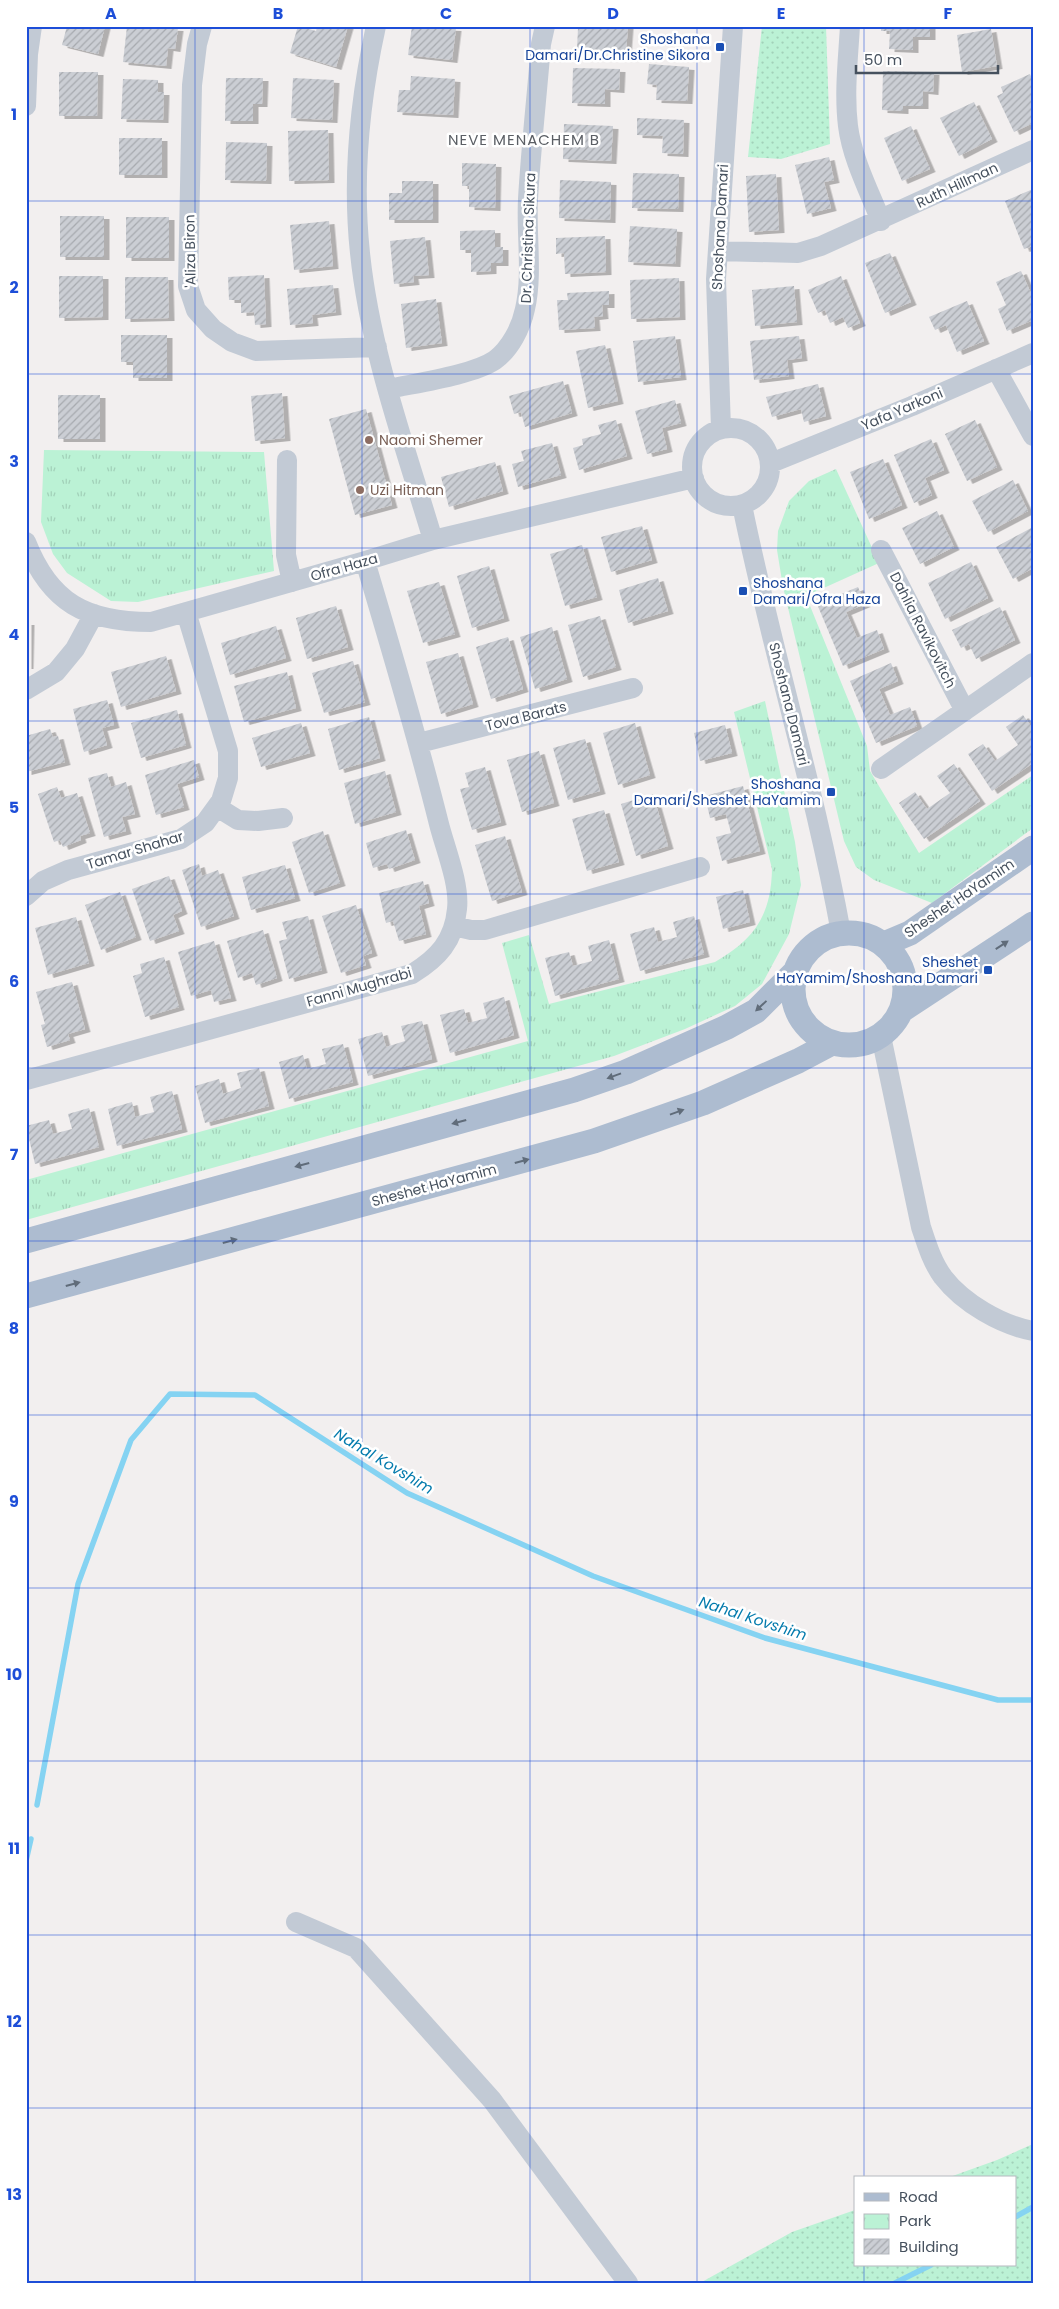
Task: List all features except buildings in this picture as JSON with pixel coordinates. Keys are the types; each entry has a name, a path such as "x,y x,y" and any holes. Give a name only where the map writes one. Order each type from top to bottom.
{"main road":[{"name":"Sheshet HaYamim","path":"884,944 910,933 1033,848"},
{"path":"902,1010 1033,924"},
{"path":"841,933 871,936 884,944 896,957 904,974 906,992 902,1010 894,1025 881,1036 866,1044 849,1046 832,1043 816,1036 804,1023 795,1007 792,990 795,972 802,958 813,946 826,937 841,933"},
{"path":"26,1241 574,1090 626,1072 727,1027 756,1011 795,972"},
{"name":"Sheshet HaYamim","path":"26,1296 594,1141 703,1103 798,1061 832,1043"}],"street":[{"path":"26,106 28,54 32,26"},
{"name":"'Aliza Biron","path":"202,26 197,44 192,85 188,286 196,310 213,329 232,342 256,351 377,347"},
{"path":"376,26 362,110 358,214 360,252 377,347 433,540"},
{"name":"Dr. Christina Sikura","path":"389,389 479,368 495,360 509,346 518,329 525,309 528,285 528,200 541,44 545,26"},
{"name":"Shoshana Damari","path":"721,428 716,279 733,26"},
{"path":"850,26 845,88 848,128 857,160 881,220"},
{"name":"Ruth Hillman","path":"718,251 798,253 821,246 1033,150"},
{"name":"Yafa Yarkoni","path":"771,463 912,406 1033,353"},
{"path":"996,369 1033,436"},
{"path":"721,428 744,429 754,434 765,447 771,463 770,477 764,489 755,499 742,505 730,506 718,504 707,498 698,489 692,466 694,453 700,442 721,428"},
{"path":"287,460 286,555 292,582"},
{"name":"Ofra Haza","path":"26,542 35,564 48,585 66,600 94,614 123,622 151,622 433,540 694,478"},
{"name":"Shoshana Damari","path":"742,505 754,564 831,876 841,933"},
{"name":"Dahlia Ravikovitch","path":"881,550 965,711"},
{"path":"365,561 419,743 457,894 458,908 454,926 470,930 484,930 700,867"},
{"name":"Tamar Shahar","path":"26,896 43,881 68,870 181,839 205,823 221,802 228,778 228,751 186,612"},
{"path":"26,690 56,672 75,649 94,614"},
{"path":"881,769 1033,663"},
{"name":"Tova Barats","path":"419,743 633,688"},
{"path":"217,807 238,820 258,821 283,818"},
{"name":"Fanni Mughrabi","path":"26,1080 412,974 431,962 444,947 454,926"},
{"path":"881,1036 921,1228 930,1254 944,1278 962,1296 1018,1328 1033,1331"},
{"path":"296,1922 356,1948 492,2100 628,2283"}],"green space":[{"path":"762,26 826,26 830,144 781,159 748,157"},
{"path":"44,450 264,452 274,571 138,602 111,601 67,573 53,554 41,522"},
{"path":"836,469 879,563 806,596 867,746 870,771 919,853 1033,775 1033,828 932,903 874,880 856,867 844,841 783,587 777,550 778,531 789,501 809,481"},
{"path":"765,701 795,842 801,885 789,934 762,984 735,1006 685,1029 614,1056 26,1220 26,1180 528,1041 502,943 529,935 549,1004 715,962 729,953 750,935 758,924 764,913 771,885 772,869 734,712"},
{"path":"1033,2144 1033,2283 700,2283 792,2232 854,2210 854,2266 1016,2266 1016,2176 953,2176 997,2160"}],"waterway":[{"name":"Nahal Kovshim","path":"37,1805 78,1584 131,1440 170,1394 255,1395 407,1493 593,1576 765,1638 998,1700 1033,1700"},
{"name":"Nahal Kovshim","path":"26,1861 31,1839"},
{"path":"1016,2216 1033,2207"},
{"path":"895,2283 929,2266"}],"place":[{"name":"Shoshana Damari/Dr.Christine Sikora","path":"720,47"},
{"name":"Naomi Shemer","path":"369,440"},
{"name":"Uzi Hitman","path":"360,490"},
{"name":"Shoshana Damari/Ofra Haza","path":"743,591"},
{"name":"Shoshana Damari/Sheshet HaYamim","path":"831,792"},
{"name":"Sheshet HaYamim/Shoshana Damari","path":"988,970"}],"district":[{"name":"NEVE MENACHEM B","path":"524,139"}]}
